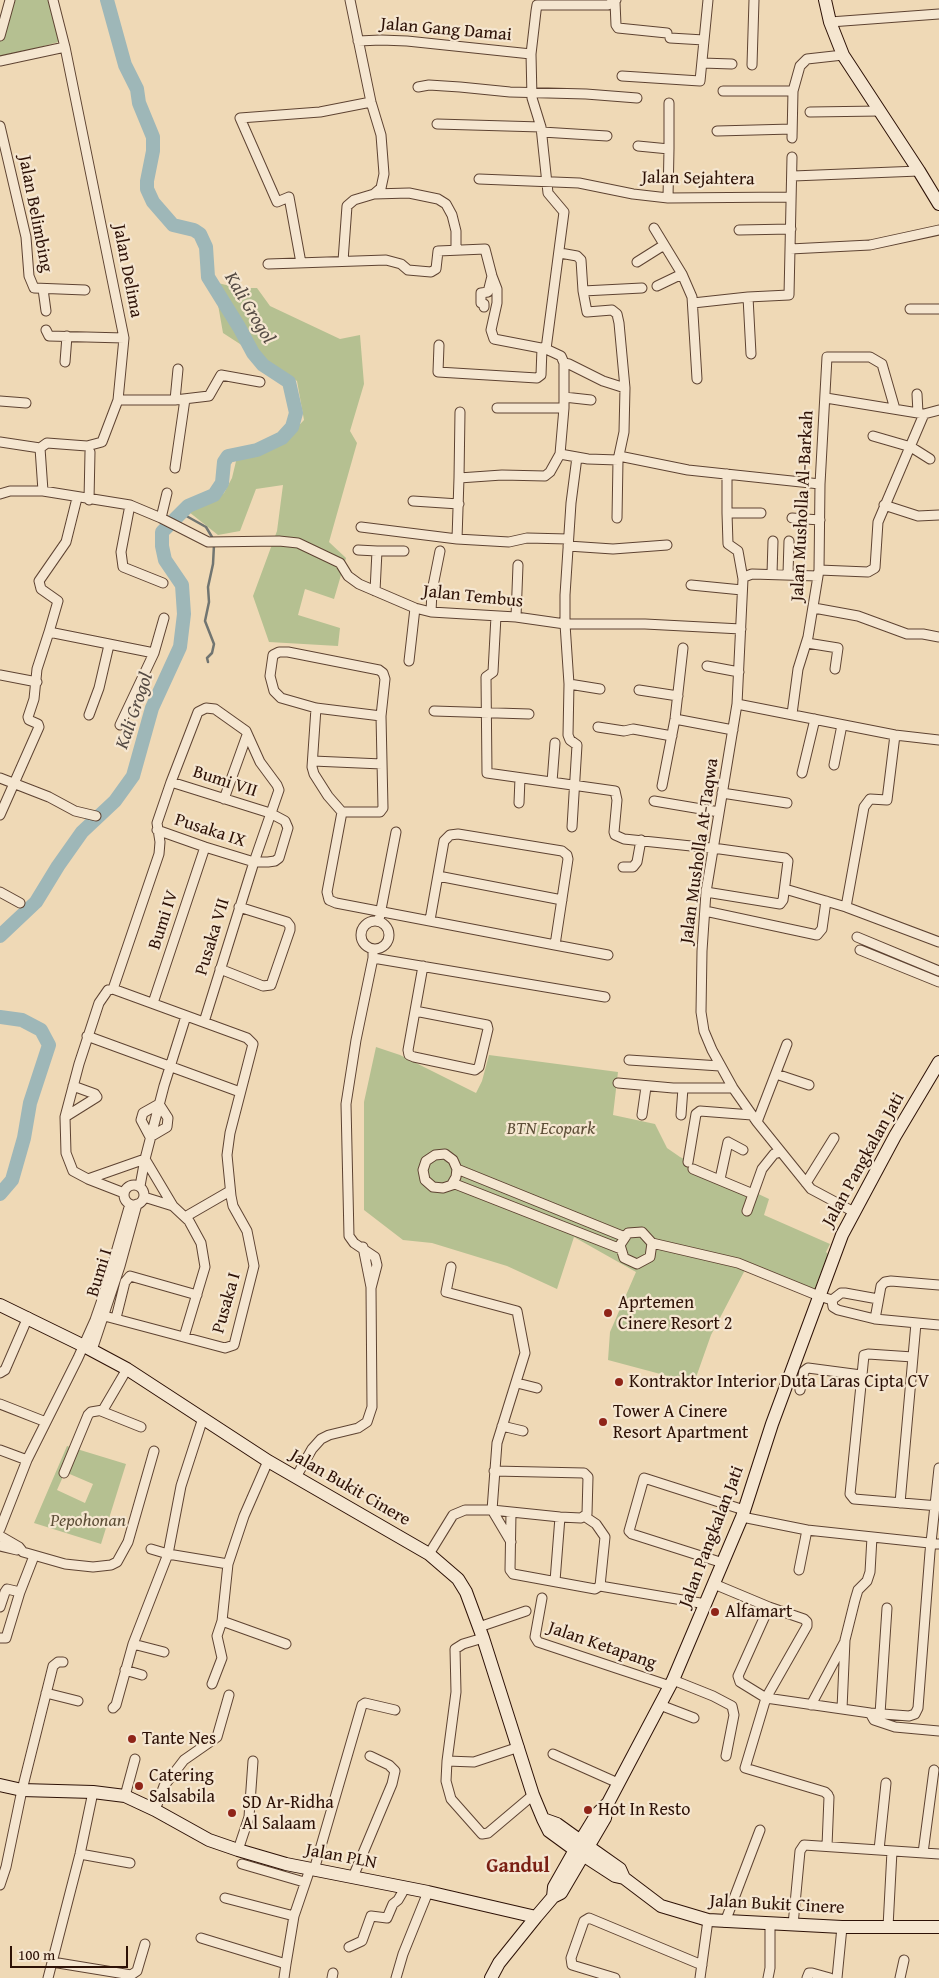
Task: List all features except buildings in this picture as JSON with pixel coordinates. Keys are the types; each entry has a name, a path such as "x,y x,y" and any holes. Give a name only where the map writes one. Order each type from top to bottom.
{"main road":[{"path":"825,0 830,22 843,55 939,204"},
{"name":"Jalan Pangkalan Jati","path":"491,1978 500,1963 536,1917 553,1897 561,1893 582,1848 605,1818 608,1803 672,1683 743,1514 772,1424 842,1235 939,1062"},
{"name":"Jalan Bukit Cinere","path":"0,1304 88,1348 127,1370 268,1461 429,1554 458,1579 466,1592 481,1633 543,1819 557,1824 615,1876 624,1878 661,1906 708,1920 842,1927 939,1927"},
{"name":"Jalan PLN","path":"0,1785 22,1790 93,1792 125,1796 155,1810 209,1840 238,1850 312,1869 428,1892 536,1917"}],"street":[{"path":"0,36 10,0"},
{"name":"Jalan Delima","path":"40,448 47,443 87,446 102,442 118,400 124,338 65,47 53,0"},
{"path":"350,0 371,102 381,135 384,174 381,188 374,194"},
{"path":"622,76 700,81 708,0"},
{"path":"752,65 754,0"},
{"path":"439,345 438,372 537,378 541,375 560,253 564,212 548,194 542,130 531,93 531,54 537,2 599,6 608,5 616,1 616,25 620,29 704,40"},
{"path":"830,22 939,14"},
{"name":"Jalan Gang Damai","path":"358,41 407,41 531,54"},
{"path":"0,61 65,47"},
{"path":"717,130 792,134 793,91 800,66 807,60 843,55"},
{"path":"702,63 732,64"},
{"path":"418,87 429,85 452,86 531,93 586,94 637,98"},
{"path":"724,91 793,91"},
{"path":"301,263 289,197 277,202 240,118 320,112 371,102"},
{"path":"668,198 669,103"},
{"path":"810,112 880,111"},
{"path":"437,124 607,136"},
{"name":"Jalan Belimbing","path":"0,126 26,237 29,276 34,288 85,290"},
{"path":"638,146 669,149"},
{"path":"693,303 789,295 792,157"},
{"path":"793,176 919,171"},
{"name":"Jalan Sejahtera","path":"479,180 579,183 633,194 668,198 791,197"},
{"path":"343,261 347,206 354,200 374,194 409,193 438,199 446,204 452,215 456,231 456,249"},
{"path":"654,228 682,274 692,297 697,379"},
{"path":"739,230 791,229"},
{"path":"790,249 870,245 939,230"},
{"path":"637,262 664,245"},
{"path":"268,264 386,260 400,264 408,270 431,272 436,269 438,251 485,249 492,276 496,283 498,296 491,330 494,339 544,349 561,356 564,363 564,408 560,454 550,472 545,476 502,475 459,478"},
{"path":"560,253 577,256 581,260 583,291 587,312 612,310 617,314 625,388 624,432 619,458 617,518"},
{"path":"656,286 682,274"},
{"path":"484,307 484,304 481,303 481,293 488,292 492,276"},
{"path":"583,291 642,288"},
{"path":"42,289 46,311"},
{"path":"748,297 751,354"},
{"path":"910,309 939,309"},
{"path":"46,330 49,336 124,338"},
{"path":"65,362 67,336"},
{"name":"Jalan Musholla Al-Barkah","path":"792,714 798,669 814,608 818,573 820,484 827,357 870,357 882,364 895,409"},
{"path":"564,363 603,381 625,388"},
{"path":"176,400 178,369"},
{"path":"118,400 176,400 209,396 221,375 260,382"},
{"path":"743,579 748,575 868,572 875,568 878,522 911,447 921,413 917,394"},
{"path":"564,397 591,400"},
{"path":"826,398 921,413 939,410"},
{"path":"176,468 185,399"},
{"path":"0,401 26,403"},
{"path":"497,408 564,408"},
{"path":"457,539 460,412"},
{"path":"873,436 911,447 930,459"},
{"path":"0,442 40,448 43,492"},
{"path":"89,500 90,452"},
{"path":"560,454 576,458 619,458 688,470 820,484"},
{"path":"572,827 577,746 570,740 568,735 569,684 565,624 568,542 576,458"},
{"path":"727,474 727,513 761,513"},
{"name":"Jalan Tembus","path":"0,494 10,491 43,492 130,506 163,519 211,543 279,540 298,543 340,562 348,576 359,584 415,608 431,612 516,617 565,624 646,624 741,629"},
{"path":"163,519 167,493"},
{"path":"1,811 39,728 38,724 29,720 28,717 34,699 37,669 58,601 41,589 40,582 66,542 76,498"},
{"path":"413,501 459,504"},
{"path":"884,505 918,516 939,515"},
{"path":"130,506 121,552 123,568 163,583"},
{"name":"Jalan Musholla At-Taqwa","path":"727,513 728,544 738,551 743,579 741,629 737,704 706,892 702,951 701,1012 704,1030 720,1066 733,1088 780,1152 806,1183 818,1193 854,1212"},
{"path":"792,518 820,520"},
{"path":"361,527 457,539 509,542 528,538 613,549 667,545"},
{"path":"772,574 773,541"},
{"path":"788,574 789,541"},
{"path":"358,550 404,551"},
{"path":"375,591 376,551"},
{"path":"431,612 432,591 440,551"},
{"path":"516,617 518,565"},
{"path":"691,585 742,590"},
{"path":"409,661 415,608"},
{"path":"814,608 858,616 907,634 939,637"},
{"path":"496,616 493,672 486,677 488,712 487,773 615,791 617,800 614,832 624,839 713,848 787,859 784,900 780,904 706,892"},
{"path":"120,725 154,654 164,618"},
{"path":"48,632 154,654"},
{"path":"806,643 838,648 835,669"},
{"path":"89,715 99,688 109,645"},
{"path":"662,786 676,719 683,648"},
{"path":"342,812 380,812 383,808 381,716 385,679 383,673 379,670 288,652 279,652 273,655 270,676 277,695 281,698 316,708 381,716"},
{"path":"707,666 739,672"},
{"path":"0,675 37,682"},
{"path":"569,684 600,689"},
{"path":"639,690 678,696"},
{"path":"737,704 895,735 939,740"},
{"path":"113,989 159,854 160,842 156,824 198,712 206,708 215,708 242,727 247,735 224,799"},
{"path":"316,708 314,774 342,812 327,896 329,900 336,904 379,916 430,920 608,955"},
{"path":"316,722 332,710"},
{"path":"434,712 529,714"},
{"path":"676,719 733,730"},
{"path":"802,773 815,719"},
{"path":"834,765 842,725"},
{"path":"598,727 624,731 633,729 672,736"},
{"name":"Pusaka VII","path":"204,1022 278,787 260,762 247,735"},
{"path":"846,907 864,807 870,799 887,800 895,735"},
{"path":"552,782 555,743"},
{"path":"313,761 382,764"},
{"path":"0,778 49,797 75,811 96,816"},
{"path":"519,803 520,778"},
{"name":"Bumi VII","path":"171,782 270,814"},
{"path":"722,793 787,803"},
{"path":"654,801 719,812"},
{"path":"254,862 275,861 279,858 288,828 285,821 270,814"},
{"name":"Pusaka IX","path":"157,830 254,862"},
{"path":"396,832 379,916 362,928 362,941 372,953 423,966 605,997"},
{"path":"430,920 444,841 450,835 458,834 562,852 567,855 568,859 555,945"},
{"path":"623,867 633,867 637,862 641,840"},
{"name":"Bumi IV","path":"153,1003 205,847"},
{"path":"438,876 562,900"},
{"path":"785,889 846,907 939,942"},
{"path":"0,892 20,904"},
{"path":"706,911 816,935 822,928 826,901"},
{"path":"220,969 263,986 271,985 290,930 287,922 240,907"},
{"path":"296,1477 312,1449 322,1439 329,1435 358,1428 367,1422 372,1407 372,1288 377,1265 375,1257 363,1247 354,1243 349,1236 346,1104 372,953 384,946 389,935 385,924 379,916"},
{"path":"857,937 860,940 939,971"},
{"path":"860,950 939,982"},
{"path":"415,1011 487,1025 488,1029 479,1067 475,1070 409,1055 408,1050 423,966"},
{"path":"124,1193 73,1171 66,1153 65,1117 87,1036 99,1003 108,990 113,989 247,1038 253,1044 230,1133 227,1156 230,1193 188,1219"},
{"path":"140,1186 150,1137 186,1016"},
{"path":"87,1036 240,1092"},
{"path":"753,1194 690,1166 696,1114 700,1111 755,1119 776,1074 787,1044"},
{"path":"629,1060 720,1066"},
{"path":"776,1074 809,1085"},
{"path":"618,1082 646,1087 733,1088"},
{"path":"65,1117 98,1098 95,1094 73,1086"},
{"path":"642,1115 646,1087"},
{"path":"681,1115 683,1088"},
{"path":"150,1137 141,1120 142,1113 159,1104"},
{"path":"150,1137 166,1127 168,1118 159,1104"},
{"path":"806,1183 834,1138"},
{"path":"720,1179 728,1142 743,1150"},
{"path":"747,1212 762,1170 774,1154 780,1152"},
{"path":"445,1154 453,1160 457,1169 456,1177 452,1184 443,1188 433,1187 425,1180 423,1170 426,1161 434,1155 445,1154"},
{"path":"88,1179 145,1159"},
{"path":"145,1159 173,1206 188,1219 200,1243 204,1257 204,1267 184,1338"},
{"path":"457,1169 626,1237"},
{"path":"132,1184 140,1186 145,1193 144,1197 134,1204 125,1199 124,1193 132,1184"},
{"path":"452,1184 621,1249"},
{"name":"Pusaka I","path":"101,1315 224,1348 234,1345 254,1266 247,1231 233,1206 230,1193"},
{"path":"144,1197 173,1206"},
{"name":"Bumi I","path":"0,1529 27,1460 88,1348 101,1315 104,1294 134,1204"},
{"path":"591,1237 596,1225"},
{"path":"652,1243 650,1257 637,1264 624,1258 620,1245 628,1233 642,1232 652,1243 738,1263 832,1300"},
{"path":"451,1267 446,1292 518,1311 525,1353 497,1443 492,1510 511,1542"},
{"path":"116,1318 125,1282 131,1276 197,1295"},
{"path":"875,1319 878,1299 885,1282 939,1285"},
{"path":"832,1300 841,1293 878,1299"},
{"path":"832,1300 833,1307 838,1310 875,1319 939,1325"},
{"path":"0,1373 5,1370 28,1317"},
{"path":"900,1503 916,1323"},
{"path":"913,1356 864,1355 850,1494 854,1499 937,1506"},
{"path":"800,1390 804,1371 808,1368 862,1374"},
{"path":"102,1411 127,1370"},
{"path":"517,1383 537,1388"},
{"path":"0,1404 46,1422"},
{"path":"64,1473 88,1414 102,1411 141,1427"},
{"path":"113,1708 116,1705 133,1644 168,1554 181,1486 203,1418"},
{"path":"502,1426 523,1431"},
{"path":"0,1450 27,1460"},
{"path":"0,1546 65,1564 93,1567 111,1565 117,1562 128,1542 154,1452"},
{"path":"212,1684 222,1658 217,1636 222,1622 228,1564 244,1516 268,1461"},
{"path":"769,1607 738,1676 740,1682 766,1698 870,1713 909,1716 915,1714 918,1708 935,1544 939,1468"},
{"path":"494,1471 586,1474 588,1477 586,1514 584,1516"},
{"path":"723,1563 632,1534 629,1531 644,1478 687,1490 743,1514 807,1530 935,1544"},
{"path":"429,1554 453,1515 465,1510 492,1510 560,1517 584,1516 596,1524 605,1537 600,1586"},
{"path":"511,1513 510,1570 513,1574 595,1589 600,1586 706,1604"},
{"path":"555,1581 560,1517"},
{"path":"798,1570 807,1530"},
{"path":"0,1536 19,1547 23,1552"},
{"path":"842,1709 845,1640 858,1590 867,1581 870,1572 872,1537"},
{"path":"151,1549 168,1554 228,1564"},
{"path":"0,1638 6,1638 20,1592 34,1556"},
{"path":"714,1584 807,1622 807,1626 766,1698 745,1768 825,1792 828,1796 827,1846"},
{"path":"0,1606 4,1592 7,1589 20,1592"},
{"name":"Jalan Ketapang","path":"542,1598 535,1637 538,1642 672,1683"},
{"path":"880,1714 887,1608"},
{"path":"526,1611 481,1633 455,1649 456,1692 446,1781 451,1799 482,1834 488,1833 534,1795"},
{"path":"222,1622 286,1644"},
{"path":"811,1705 845,1640"},
{"path":"133,1644 164,1652"},
{"path":"0,1885 3,1866 53,1666 58,1662 63,1662"},
{"path":"125,1670 142,1675"},
{"path":"672,1683 713,1696 732,1706 734,1715 726,1756"},
{"path":"46,1693 78,1701"},
{"path":"155,1810 164,1786 184,1760 217,1737 228,1695"},
{"path":"284,1978 294,1916 304,1882 312,1869 362,1705 365,1703 395,1710"},
{"path":"660,1705 694,1718"},
{"path":"870,1713 874,1720 895,1727 939,1731"},
{"path":"447,1761 474,1762 519,1747"},
{"path":"553,1754 618,1784"},
{"path":"353,1877 392,1784 395,1771 389,1764 370,1756"},
{"path":"125,1796 135,1759"},
{"path":"238,1850 249,1817 254,1761"},
{"path":"923,1853 934,1770"},
{"path":"879,1850 886,1783"},
{"path":"48,1978 80,1854 93,1792"},
{"path":"725,1922 760,1830"},
{"path":"793,1925 801,1847 809,1844 939,1854"},
{"path":"888,1927 892,1851"},
{"path":"80,1854 130,1863"},
{"path":"242,1864 304,1882"},
{"path":"349,1946 362,1941 371,1916 387,1918 393,1904 398,1900 405,1888"},
{"path":"396,1978 403,1954 428,1892"},
{"path":"225,1898 294,1916"},
{"path":"615,1978 572,1965 571,1958 584,1921 589,1918 702,1966"},
{"path":"700,1978 708,1920"},
{"path":"768,1978 770,1968 770,1924"},
{"path":"807,1978 809,1973 837,1977 842,1927"},
{"path":"201,1938 286,1964"},
{"path":"52,1962 131,1975 137,1971 145,1944"},
{"path":"900,1978 904,1960"}],"green space":[{"path":"11,0 53,0 62,41 0,58 0,41"},
{"path":"214,282 238,288 257,288 270,306 340,339 360,335 364,384 350,431 357,443 329,542 346,558 334,599 305,589 298,615 340,628 338,646 269,642 253,596 277,531 283,485 256,489 240,531 218,535 189,512 224,493 232,478 237,457 288,437 304,420 297,381 223,333"},
{"name":"BTN Ecopark","path":"376,1047 400,1055 476,1093 482,1081 489,1055 618,1072 613,1115 655,1124 667,1148 680,1157 769,1199 764,1215 830,1244 814,1291 745,1270 711,1335 694,1383 608,1360 610,1332 636,1272 574,1237 557,1289 507,1266 432,1243 403,1240 364,1210 364,1102"},
{"name":"Pepohonan","path":"67,1446 126,1464 101,1544 34,1523","holes":["65,1472 93,1484 85,1503 57,1490"]}],"waterway":[{"name":"Kali Grogol","path":"0,936 36,902 82,832 115,801 133,776 152,708 180,647 184,614 182,585 165,560 162,532 188,506 214,495 222,483 224,462 228,456 257,450 282,438 292,427 296,413 289,382 263,365 253,353 208,277 206,247 200,234 194,230 173,225 153,202 147,189 153,151 153,137 139,103 137,89 125,65 107,0"},
{"path":"181,513 206,527 212,537"},
{"path":"208,662 207,658 212,653 214,644 205,621 209,602 208,587 213,564 214,545"},
{"name":"Kali Grogol","path":"0,1017 22,1020 41,1030 49,1045 30,1103 24,1138 12,1180 0,1194"}],"place":[{"name":"Aprtemen Cinere Resort 2","path":"608,1313"},
{"name":"Kontraktor Interior Duta Laras Cipta CV","path":"619,1382"},
{"name":"Tower A Cinere Resort Apartment","path":"603,1422"},
{"name":"Alfamart","path":"715,1612"},
{"name":"Tante Nes","path":"132,1739"},
{"name":"Catering Salsabila","path":"139,1786"},
{"name":"Hot In Resto","path":"588,1810"},
{"name":"SD Ar-Ridha Al Salaam","path":"232,1813"}],"district":[{"name":"Gandul","path":"518,1867"}]}
